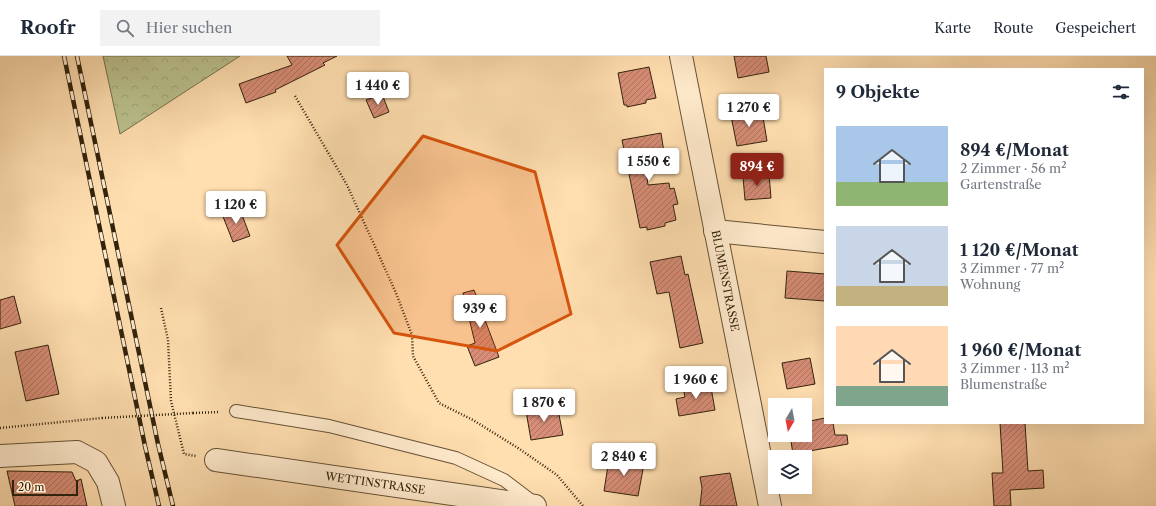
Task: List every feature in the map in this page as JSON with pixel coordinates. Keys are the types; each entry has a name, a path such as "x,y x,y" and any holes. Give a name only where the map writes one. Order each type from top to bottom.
{"street":[{"name":"BLUMENSTRASSE","path":"681,56 770,506"},
{"path":"715,232 824,242"},
{"path":"0,456 77,452 96,462 108,482 114,506"},
{"name":"WETTINSTRASSE","path":"216,460 535,506"}],"lane":[{"path":"236,411 329,426 456,458 504,480 538,506"}],"path":[{"path":"295,96 347,185 396,293 412,335 413,356 438,403 480,424 557,475 583,506"},
{"path":"161,308 168,340 171,401 184,454 216,460"},
{"path":"0,428 102,418 236,411"}],"highlighted area":[{"path":"423,136 535,172 571,314 497,351 394,333 337,245"}],"green space":[{"path":"103,56 240,56 120,134"}],"building":[{"path":"287,56 337,56 323,63 325,65 275,90 276,92 246,103 239,84 292,65"},
{"path":"734,56 766,56 769,72 738,78"},
{"path":"649,67 656,98 646,100 646,103 627,107 627,105 624,105 618,73"},
{"path":"382,94 389,112 374,118 366,100"},
{"path":"762,111 767,141 737,146 731,116"},
{"path":"661,133 665,159 645,163 648,185 669,183 670,189 674,188 678,204 673,205 676,220 665,223 665,226 647,230 647,227 640,228 622,140"},
{"path":"769,174 771,198 745,200 743,177"},
{"path":"239,207 250,236 233,242 222,214"},
{"path":"681,256 685,275 688,274 703,343 680,348 669,292 657,294 650,262"},
{"path":"787,271 824,274 824,301 785,298"},
{"path":"474,290 478,300 489,297 494,318 485,320 499,357 475,366 467,346 475,343 463,293"},
{"path":"14,296 21,323 0,329 0,300"},
{"path":"48,345 59,394 26,401 15,352"},
{"path":"810,358 815,384 787,389 782,363"},
{"path":"710,382 715,410 679,416 676,399 685,397 683,387"},
{"path":"557,405 563,435 531,440 526,411"},
{"path":"824,418 824,424 833,424 835,435 847,435 848,444 812,451 792,450 791,442 812,442 812,421"},
{"path":"1000,424 1025,424 1028,471 1043,470 1044,488 1010,490 1011,506 994,506 992,473 1003,473"},
{"path":"609,459 644,464 638,496 604,491"},
{"path":"7,471 72,472 76,481 81,479 87,506 15,506"},
{"path":"730,473 737,506 700,506 702,488 700,477"}],"railway":[{"path":"64,56 145,446 159,506"},
{"path":"77,56 158,444 173,506"}]}
